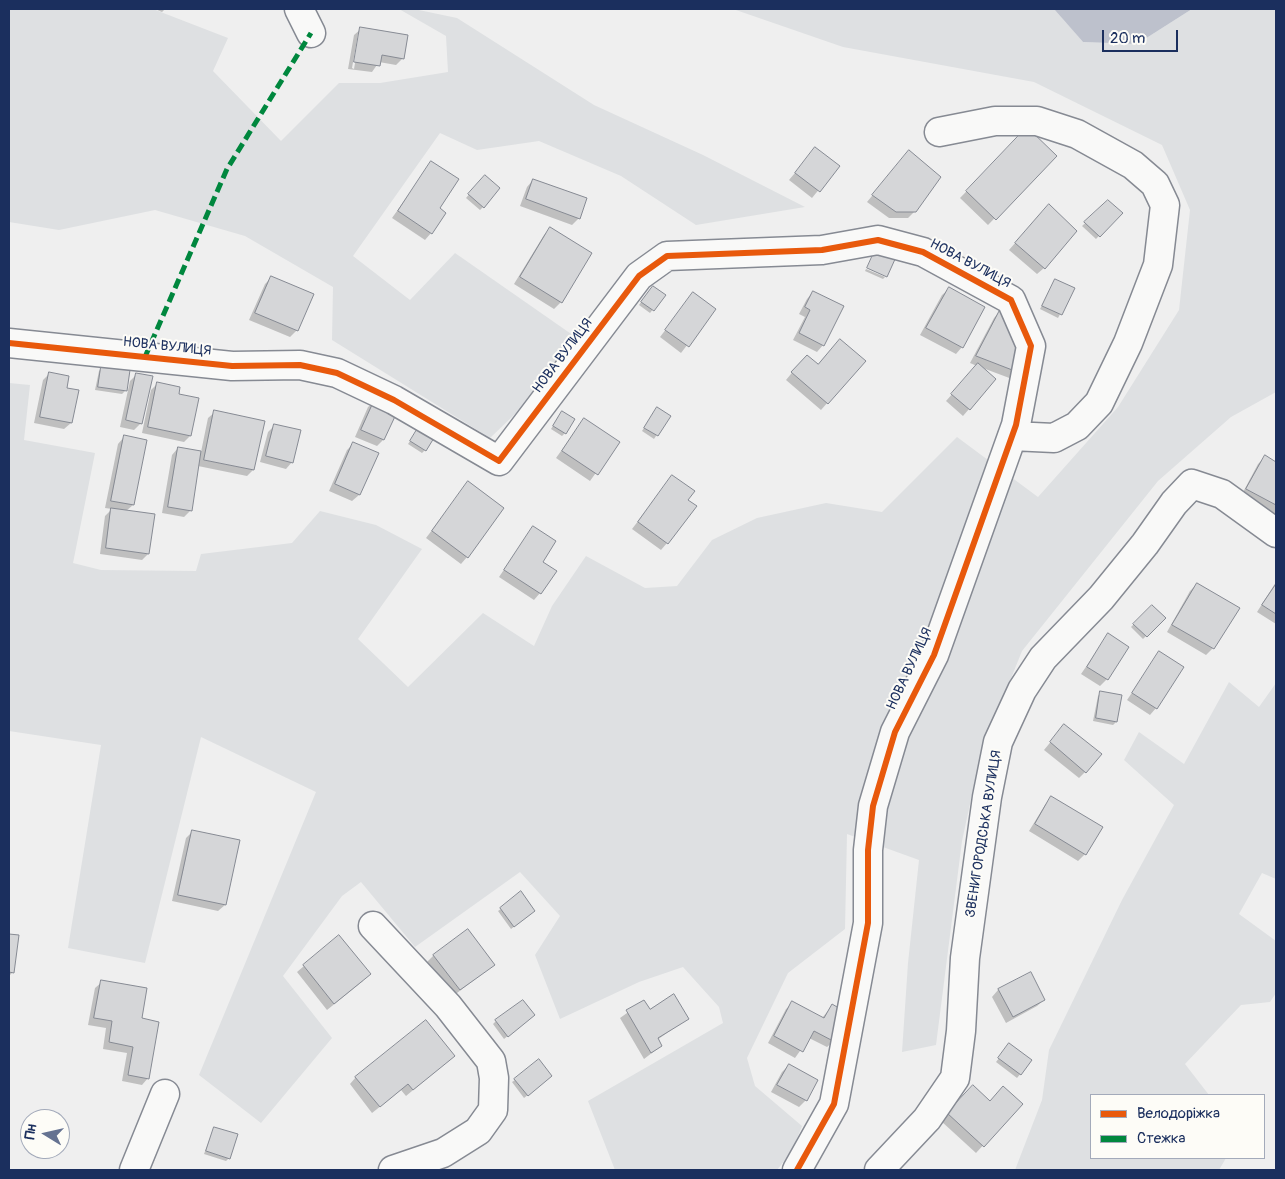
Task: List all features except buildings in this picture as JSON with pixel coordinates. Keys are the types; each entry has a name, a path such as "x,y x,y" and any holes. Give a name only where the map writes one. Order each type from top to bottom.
{"street":[{"path":"299,9 312,33"},
{"path":"939,132 995,122 1027,119 1053,126 1077,134 1133,165 1155,184 1165,205 1158,265 1128,343 1099,403 1077,426 1054,438 1012,436"},
{"name":"НОВА ВУЛИЦЯ","path":"9,343 232,366 300,364 337,373 394,400 499,461 639,276 667,256 822,250 878,240 923,252 1011,300 1031,346 1028,370 1012,436 934,655 895,732 873,806 868,850 868,923 834,1104 797,1170"},
{"name":"ЗВЕНИГОРОДСЬКА ВУЛИЦЯ","path":"879,1170 927,1119 955,1078 961,1031 965,958 987,797 998,742 1022,690 1043,658 1100,598 1145,544 1174,503 1192,484 1222,494 1276,533"},
{"path":"373,926 448,1006 490,1061 494,1078 493,1110 478,1131 443,1153 393,1170"},
{"path":"134,1170 165,1094"}],"shaded area":[{"path":"9,9 153,9 228,38 213,71 281,141 339,83 380,83 448,72 446,36 399,9 414,9 457,18 594,105 703,155 805,207 696,225 621,176 539,141 477,150 440,133 353,256 410,300 455,253 587,345 490,438 332,340 333,287 245,236 155,210 59,230 9,222"},
{"path":"733,9 1054,9 1083,42 1137,44 1192,9 1276,9 1276,392 1231,417 1158,481 1022,651 981,753 962,841 936,1045 902,1052 908,963 919,860 847,834 845,929 788,973 747,1058 755,1086 802,1126 792,1151 777,1170 615,1170 588,1101 723,1023 719,1007 683,967 639,982 560,1019 535,955 560,916 520,872 415,947 361,882 342,896 283,976 332,1038 261,1123 199,1075 316,792 201,737 145,963 68,948 101,745 9,731 9,383 30,385 24,440 95,453 73,563 101,570 196,571 201,554 292,543 320,511 376,525 422,549 358,639 408,687 483,613 534,646 552,606 586,556 645,588 677,586 712,540 757,518 826,503 882,512 957,437 1038,497 1118,407 1179,310 1190,210 1162,145 1034,82 843,47"},
{"path":"1054,9 1192,9 1137,44 1083,42"},
{"path":"1229,682 1259,707 1276,683 1276,879 1262,873 1239,914 1276,941 1276,993 1270,1002 1241,1005 1185,1064 1208,1094 1090,1094 1090,1159 1225,1159 1219,1170 1015,1170 1042,1100 1049,1050 1122,900 1174,805 1124,760 1139,732 1184,764"}],"marked path":[{"path":"145,357 227,169 311,33"}],"cycle path":[{"path":"9,343 232,366 300,365 337,373 394,400 499,461 639,276 667,256 822,250 878,240 923,252 1011,300 1031,346 1016,425 934,655 895,732 873,806 868,850 868,923 834,1104 797,1170"}]}
